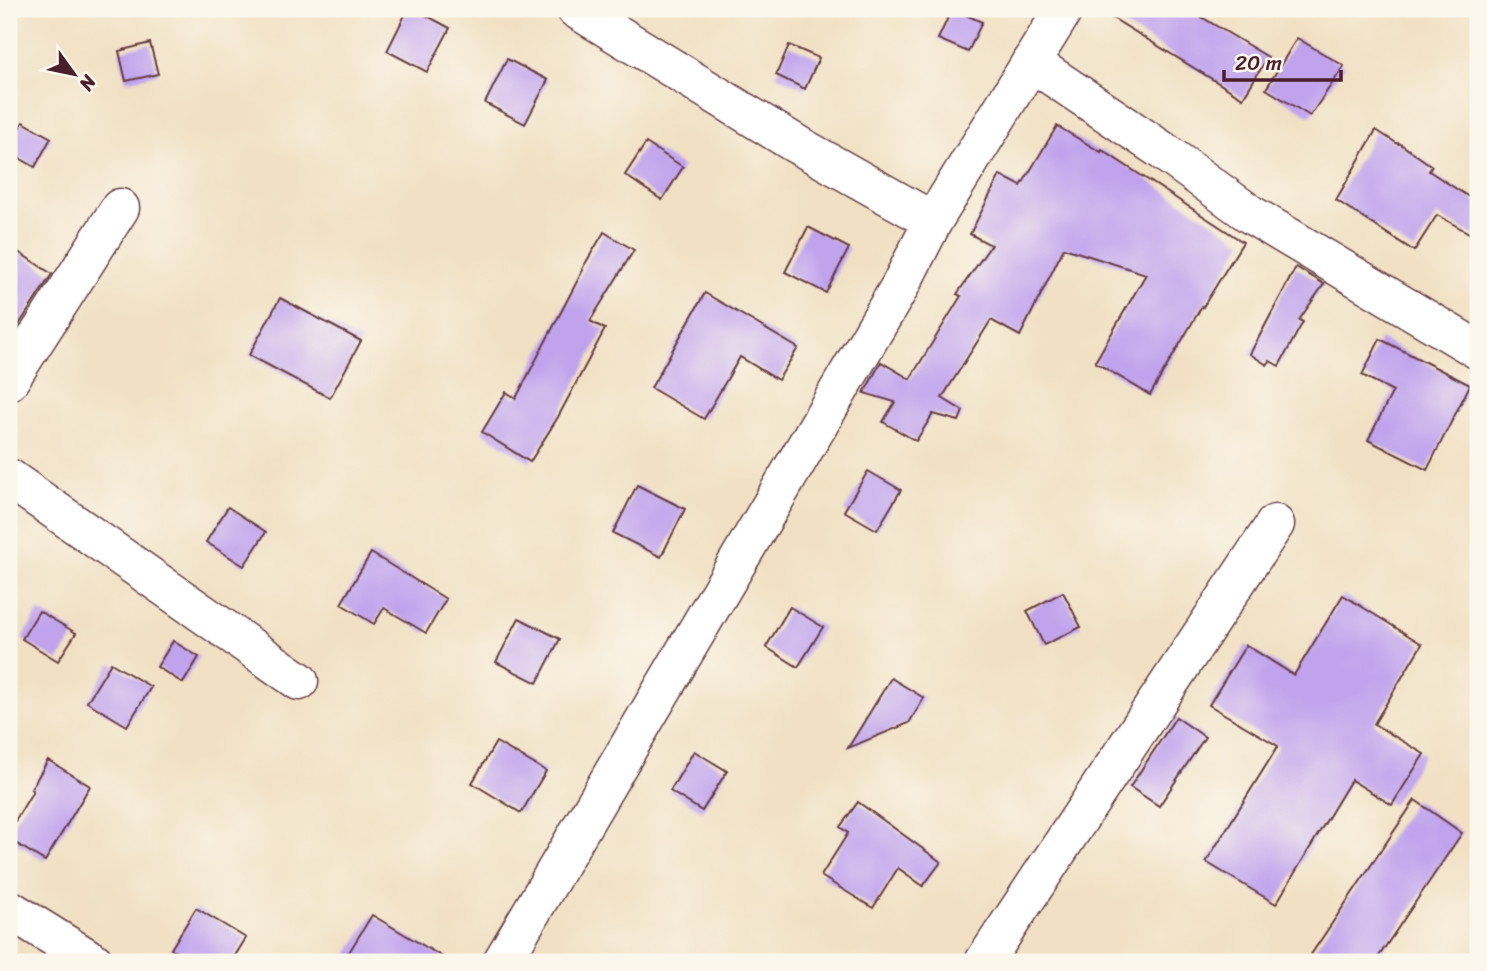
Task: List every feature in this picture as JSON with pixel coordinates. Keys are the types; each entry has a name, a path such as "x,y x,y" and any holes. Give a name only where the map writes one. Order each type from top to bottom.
{"street":[{"path":"576,9 796,144 933,221"},
{"path":"502,962 899,288 933,221 1064,9"},
{"path":"1031,62 1163,151 1250,214 1478,351"},
{"path":"9,381 120,208"},
{"path":"9,478 299,681"},
{"path":"984,962 1275,524"},
{"path":"9,909 94,962"}],"building":[{"path":"408,9 414,9 450,28 427,72 387,51"},
{"path":"952,9 982,22 968,52 938,39"},
{"path":"1098,9 1188,9 1268,57 1243,98"},
{"path":"1297,38 1344,66 1310,116 1266,89"},
{"path":"150,43 158,74 126,81 119,51"},
{"path":"789,45 819,58 805,89 776,75"},
{"path":"507,59 548,80 525,124 485,103"},
{"path":"23,122 51,138 35,167 9,152 9,146"},
{"path":"1057,126 1101,152 1102,150 1243,242 1150,395 1095,362 1146,274 1064,248 1020,336 991,320 942,398 963,411 959,421 933,414 916,441 883,422 895,402 864,393 881,362 910,379 961,296 957,294 991,245 970,234 1000,175 1021,186"},
{"path":"1376,130 1432,166 1429,171 1478,203 1478,238 1437,215 1414,251 1336,200"},
{"path":"646,143 683,167 662,200 625,175"},
{"path":"808,227 849,248 826,293 785,272"},
{"path":"604,232 634,250 590,321 605,329 558,417 530,462 482,432 506,392 516,398 582,269"},
{"path":"9,246 52,274 9,340"},
{"path":"1296,267 1324,284 1299,320 1303,322 1279,366 1270,361 1267,365 1250,354"},
{"path":"705,293 798,348 778,380 740,357 704,419 651,388"},
{"path":"280,298 361,341 330,398 249,355"},
{"path":"1380,339 1470,385 1427,470 1368,440 1393,391 1362,375"},
{"path":"868,471 901,490 877,530 844,511"},
{"path":"637,485 685,509 661,557 613,533"},
{"path":"228,507 266,532 244,566 206,542"},
{"path":"371,553 446,599 426,633 384,608 374,624 341,604"},
{"path":"1063,592 1081,627 1044,645 1027,611"},
{"path":"1343,595 1422,644 1374,724 1424,754 1392,805 1351,780 1276,904 1206,862 1278,746 1209,705 1246,645 1294,675"},
{"path":"790,607 823,627 798,667 766,647"},
{"path":"39,611 76,633 58,661 22,639"},
{"path":"519,618 560,639 537,683 496,662"},
{"path":"173,641 199,657 183,683 157,667"},
{"path":"111,663 151,687 127,726 87,702"},
{"path":"891,678 924,698 909,723 848,748"},
{"path":"1176,717 1205,737 1159,806 1130,787"},
{"path":"496,742 546,771 521,813 472,783"},
{"path":"694,751 727,771 702,811 670,791"},
{"path":"48,760 90,786 45,861 9,839 9,831"},
{"path":"1415,800 1462,833 1375,962 1306,962"},
{"path":"858,802 941,862 923,886 898,868 873,908 821,876 848,833 840,827"},
{"path":"196,908 246,938 231,962 193,962 171,949"},
{"path":"372,915 451,962 343,962"}]}
